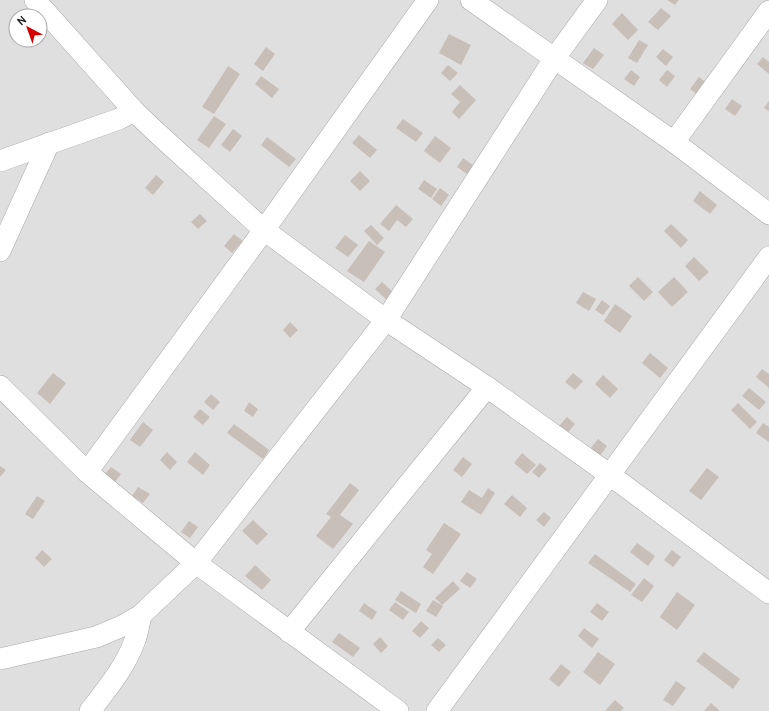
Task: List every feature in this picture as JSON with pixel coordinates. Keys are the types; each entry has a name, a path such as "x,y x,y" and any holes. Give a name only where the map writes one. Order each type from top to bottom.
{"street":[{"path":"35,0 134,110 156,132 264,230 386,320 487,387 610,475 769,594"},
{"path":"87,472 264,230 428,0"},
{"path":"471,0 674,142 769,214"},
{"path":"0,659 96,637 120,628 141,615 196,562 386,320 554,59 597,0"},
{"path":"674,142 769,10"},
{"path":"0,161 119,119 134,110"},
{"path":"0,251 49,143"},
{"path":"437,711 769,257"},
{"path":"0,386 87,472 196,562 388,709"},
{"path":"289,632 487,387"},
{"path":"90,711 113,680 126,659 135,640 141,615"}],"shaded area":[{"path":"0,0 769,0 769,711 0,711"}],"building":[{"path":"667,0 679,0 675,5"},
{"path":"661,8 671,16 658,30 648,22"},
{"path":"622,13 638,30 628,40 612,24"},
{"path":"449,34 471,45 461,65 439,53"},
{"path":"639,40 648,45 637,63 628,58"},
{"path":"266,47 275,54 263,71 254,64"},
{"path":"594,48 604,55 593,69 583,63"},
{"path":"663,49 673,57 666,66 656,57"},
{"path":"763,57 769,62 769,74 757,64"},
{"path":"448,65 458,73 450,81 441,73"},
{"path":"228,66 240,74 214,114 202,107"},
{"path":"631,70 640,77 634,86 624,79"},
{"path":"667,70 675,76 667,87 659,80"},
{"path":"261,76 279,89 272,98 255,84"},
{"path":"699,77 708,84 699,96 690,89"},
{"path":"460,85 476,100 459,119 452,112 460,102 451,94"},
{"path":"732,99 742,106 735,116 725,109"},
{"path":"769,101 769,111 764,108"},
{"path":"214,116 226,124 209,148 197,140"},
{"path":"403,119 423,133 416,142 396,128"},
{"path":"233,129 242,136 230,152 221,145"},
{"path":"359,135 377,150 370,158 352,143"},
{"path":"435,136 451,148 440,163 424,151"},
{"path":"267,137 296,159 289,167 261,145"},
{"path":"463,158 473,165 467,174 457,167"},
{"path":"360,171 370,181 360,191 350,181"},
{"path":"156,175 164,182 153,195 145,188"},
{"path":"424,180 437,189 431,198 418,189"},
{"path":"440,188 449,195 441,206 432,199"},
{"path":"700,191 717,205 710,214 693,201"},
{"path":"396,205 413,219 406,227 397,220 389,231 380,224"},
{"path":"200,214 207,221 198,229 191,222"},
{"path":"671,224 688,240 681,248 664,231"},
{"path":"371,225 384,238 377,245 364,231"},
{"path":"234,234 243,241 232,253 224,246"},
{"path":"345,235 358,245 348,257 335,248"},
{"path":"369,241 385,252 364,282 347,271"},
{"path":"694,257 709,272 699,281 685,266"},
{"path":"638,277 653,292 644,301 629,286"},
{"path":"674,277 688,292 672,307 658,292"},
{"path":"382,282 395,294 388,301 375,289"},
{"path":"583,292 596,299 589,311 576,303"},
{"path":"602,300 610,306 603,315 595,310"},
{"path":"615,304 632,316 620,333 604,321"},
{"path":"290,322 298,330 290,338 283,330"},
{"path":"650,353 668,368 660,378 642,363"},
{"path":"762,369 769,374 769,388 756,377"},
{"path":"53,373 66,383 50,404 37,393"},
{"path":"573,373 583,381 575,390 565,382"},
{"path":"603,375 618,389 610,398 595,384"},
{"path":"749,388 766,402 759,410 742,396"},
{"path":"211,394 220,402 213,410 204,402"},
{"path":"249,402 258,409 253,417 244,411"},
{"path":"738,403 757,422 750,429 731,410"},
{"path":"200,409 210,417 203,425 193,417"},
{"path":"567,417 575,424 566,435 558,427"},
{"path":"143,422 153,430 140,447 130,440"},
{"path":"763,423 769,427 769,442 756,433"},
{"path":"234,424 269,450 263,459 227,433"},
{"path":"598,439 607,446 600,456 590,449"},
{"path":"167,452 177,462 170,470 160,460"},
{"path":"195,452 210,465 203,475 187,462"},
{"path":"522,453 536,465 527,474 514,463"},
{"path":"463,457 472,464 462,477 453,470"},
{"path":"540,463 547,469 539,478 532,472"},
{"path":"0,466 6,470 0,477"},
{"path":"111,467 121,474 114,483 104,475"},
{"path":"707,468 719,477 701,500 689,491"},
{"path":"350,483 359,490 340,515 353,524 333,549 316,536 331,517 326,514"},
{"path":"138,487 150,494 143,503 132,496"},
{"path":"488,488 495,493 481,515 461,502 469,490 482,498"},
{"path":"512,495 527,508 520,517 504,504"},
{"path":"37,496 45,501 33,519 25,514"},
{"path":"544,512 551,518 544,527 536,520"},
{"path":"253,520 268,534 257,545 242,531"},
{"path":"189,521 198,527 190,538 181,532"},
{"path":"444,523 461,534 433,574 423,567 432,554 426,550"},
{"path":"637,543 655,556 648,566 630,552"},
{"path":"42,550 52,559 44,567 35,558"},
{"path":"672,550 681,557 673,567 664,560"},
{"path":"595,554 636,584 630,592 588,563"},
{"path":"255,565 271,580 262,590 245,576"},
{"path":"467,572 477,579 470,588 460,581"},
{"path":"644,578 654,586 642,602 631,595"},
{"path":"453,581 460,589 442,605 435,598"},
{"path":"401,591 421,604 416,613 395,600"},
{"path":"677,592 695,605 677,630 660,617"},
{"path":"433,600 443,606 436,617 426,611"},
{"path":"395,602 409,612 403,620 389,610"},
{"path":"364,603 377,612 372,620 359,611"},
{"path":"597,603 609,612 602,621 590,612"},
{"path":"421,621 429,628 420,638 412,631"},
{"path":"584,628 599,639 592,648 578,636"},
{"path":"339,633 360,648 353,657 332,642"},
{"path":"380,637 388,646 381,653 373,644"},
{"path":"438,638 446,645 439,652 431,645"},
{"path":"598,652 615,664 600,685 583,672"},
{"path":"704,652 740,679 733,689 696,661"},
{"path":"561,664 571,672 559,687 549,679"},
{"path":"676,681 686,688 673,706 663,700"},
{"path":"615,700 624,708 621,711 605,711"},
{"path":"711,703 720,711 704,711"}]}
